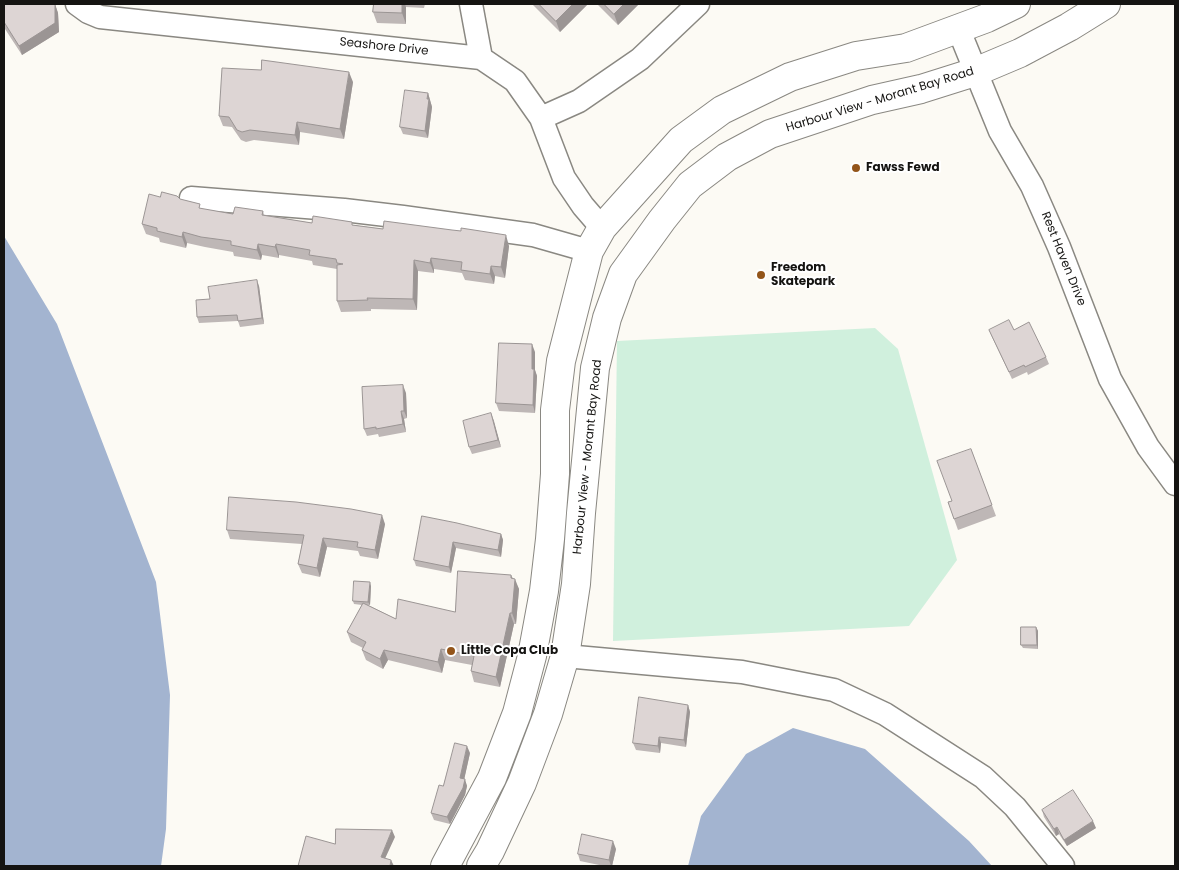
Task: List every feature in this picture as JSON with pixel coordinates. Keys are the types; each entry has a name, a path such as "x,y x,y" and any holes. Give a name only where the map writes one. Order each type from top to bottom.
{"highway":[{"path":"446,866 492,778 517,713 532,656 544,590 550,539 555,474 555,410 561,361 589,251 602,228 681,140 722,110 790,77 856,56 906,48 987,18 1016,4"},
{"name":"Harbour View - Morant Bay Road","path":"482,866 522,783 548,714 565,656 576,584 595,368 607,318 623,274 662,220 690,185 727,157 770,134 872,100 921,90 975,72 1020,53 1069,27 1106,4"}],"street":[{"name":"Seashore Drive","path":"77,4 88,12 100,17 481,58 516,81 541,118 564,178 583,206 602,228"},
{"path":"471,4 481,58"},
{"path":"541,118 579,100 640,59 698,4"},
{"name":"Rest Haven Drive","path":"958,28 1000,131 1032,186 1060,247 1110,379 1148,447 1175,484"},
{"path":"191,198 344,210 402,217 533,235 589,251"},
{"path":"565,656 742,672 834,690 884,714 983,777 1014,807 1063,866"}],"green space":[{"path":"875,328 898,349 957,560 909,626 613,641 617,341"}],"water":[{"path":"4,236 57,324 156,582 170,695 166,829 161,866 4,866"},
{"path":"793,728 865,749 969,841 992,866 688,866 701,816 746,754"}],"building":[{"path":"4,4 55,4 55,23 19,46 4,22"},
{"path":"374,4 402,4 402,13 373,12"},
{"path":"539,4 573,4 556,21"},
{"path":"604,4 624,4 614,14"},
{"path":"262,60 349,72 340,129 297,122 295,135 250,130 242,132 237,130 229,117 219,116 222,68 261,70"},
{"path":"405,90 428,93 425,131 400,127"},
{"path":"162,192 200,204 199,208 233,214 235,207 263,211 262,215 312,223 313,216 352,222 352,225 383,229 384,221 461,231 461,228 506,235 501,267 491,266 490,274 461,270 462,262 431,258 430,263 414,260 413,299 367,298 368,300 337,301 337,265 343,264 337,263 336,259 309,255 310,250 276,244 275,247 258,244 257,250 231,245 231,241 201,237 183,232 182,237 157,231 157,228 142,224 149,194 160,197"},
{"path":"257,280 262,318 238,321 237,315 197,317 196,300 210,299 208,287"},
{"path":"1009,320 1014,330 1029,322 1046,357 1009,372 989,330"},
{"path":"499,343 532,344 532,369 534,369 533,405 496,403"},
{"path":"403,385 404,411 401,411 403,424 376,429 376,427 364,429 362,387"},
{"path":"491,413 498,440 469,447 463,421"},
{"path":"971,449 992,505 954,519 948,502 952,501 937,461"},
{"path":"229,497 296,502 382,515 375,550 357,547 358,542 323,538 317,568 298,564 304,535 227,530"},
{"path":"422,516 501,534 498,550 453,542 449,567 414,560"},
{"path":"458,571 511,575 511,578 515,579 512,613 510,613 496,677 471,671 474,656 441,649 438,662 384,650 380,659 362,650 366,642 347,632 363,603 396,619 398,599 455,612"},
{"path":"354,581 370,582 368,602 353,601"},
{"path":"1021,627 1036,627 1037,645 1021,645"},
{"path":"639,697 688,705 684,740 659,737 658,746 633,743"},
{"path":"455,743 467,746 460,778 465,779 463,788 447,817 431,813 439,785 443,786"},
{"path":"1073,790 1093,821 1064,840 1057,827 1054,829 1042,810"},
{"path":"336,829 392,830 381,857 391,860 390,866 298,866 306,836 335,844"},
{"path":"582,834 613,841 609,860 578,854"}],"place":[{"name":"Fawss Fewd","path":"856,168"},
{"name":"Freedom Skatepark","path":"761,275"},
{"name":"Little Copa Club","path":"451,651"}]}
